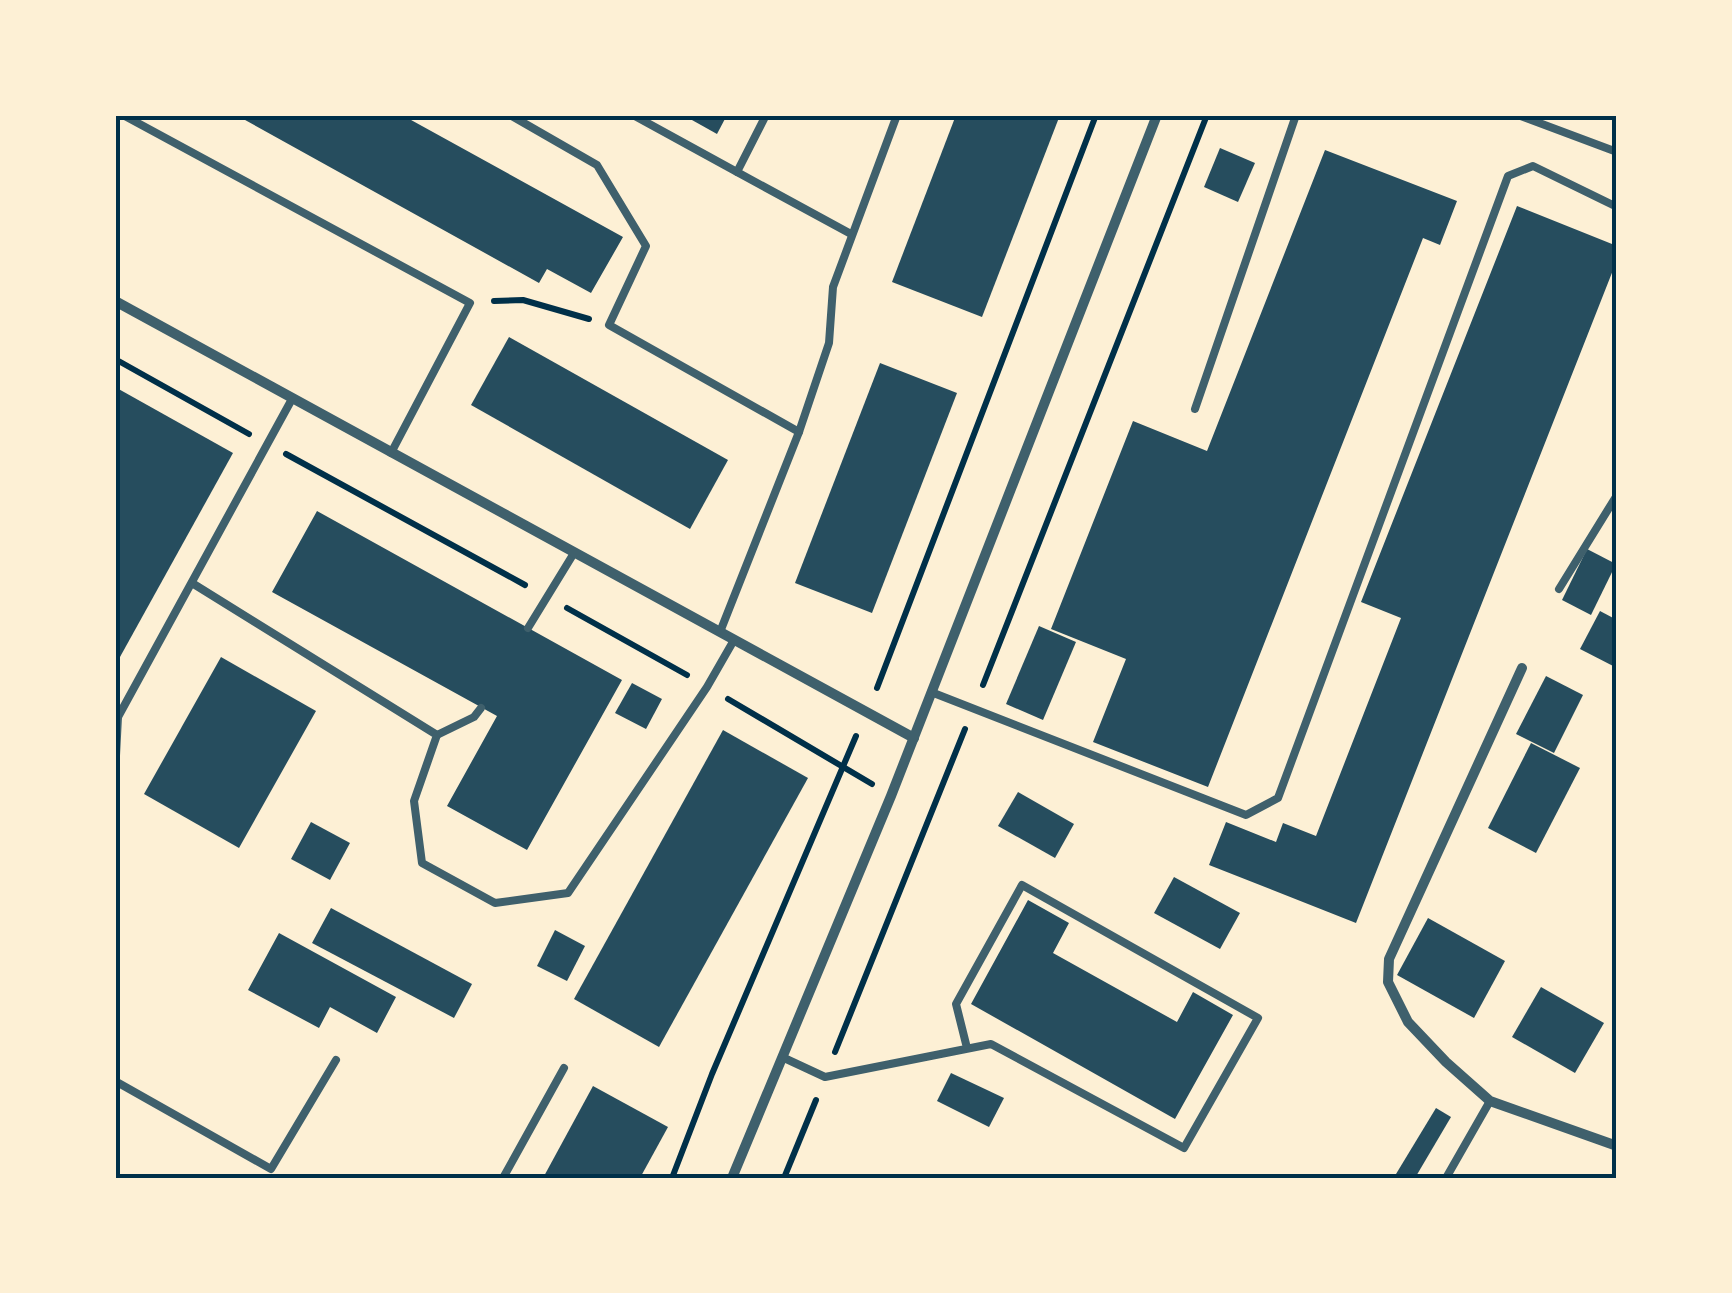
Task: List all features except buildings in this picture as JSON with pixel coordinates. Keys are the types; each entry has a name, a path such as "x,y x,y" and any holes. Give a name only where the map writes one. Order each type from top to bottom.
{"street":[{"path":"732,1178 914,738 1157,115"},
{"path":"115,300 914,738"},
{"path":"1522,668 1389,959 1388,982 1408,1022 1490,1101 1617,1146"}],"lane":[{"path":"123,115 470,303 390,453"},
{"path":"510,115 597,165 646,246 609,325 799,432"},
{"path":"633,115 851,234"},
{"path":"737,172 766,115"},
{"path":"720,632 830,343 834,287 897,115"},
{"path":"1195,410 1296,115"},
{"path":"1518,115 1617,152"},
{"path":"930,692 1246,815 1278,798 1508,176 1533,166 1617,206"},
{"path":"115,775 117,716 292,399"},
{"path":"1559,589 1617,495"},
{"path":"528,628 574,553"},
{"path":"192,584 436,734"},
{"path":"481,708 474,717 436,734 414,801 422,863 495,903 568,892 708,687 734,640"},
{"path":"782,1057 825,1076 991,1044 1184,1148 1258,1018 1022,885 956,1004 967,1048"},
{"path":"115,1080 271,1168 336,1060"},
{"path":"502,1178 564,1068"},
{"path":"1446,1178 1490,1101"}],"path":[{"path":"672,1178 712,1074 867,712 1096,115"},
{"path":"784,1178 1208,115"},
{"path":"470,303 524,300 609,325"}]}
